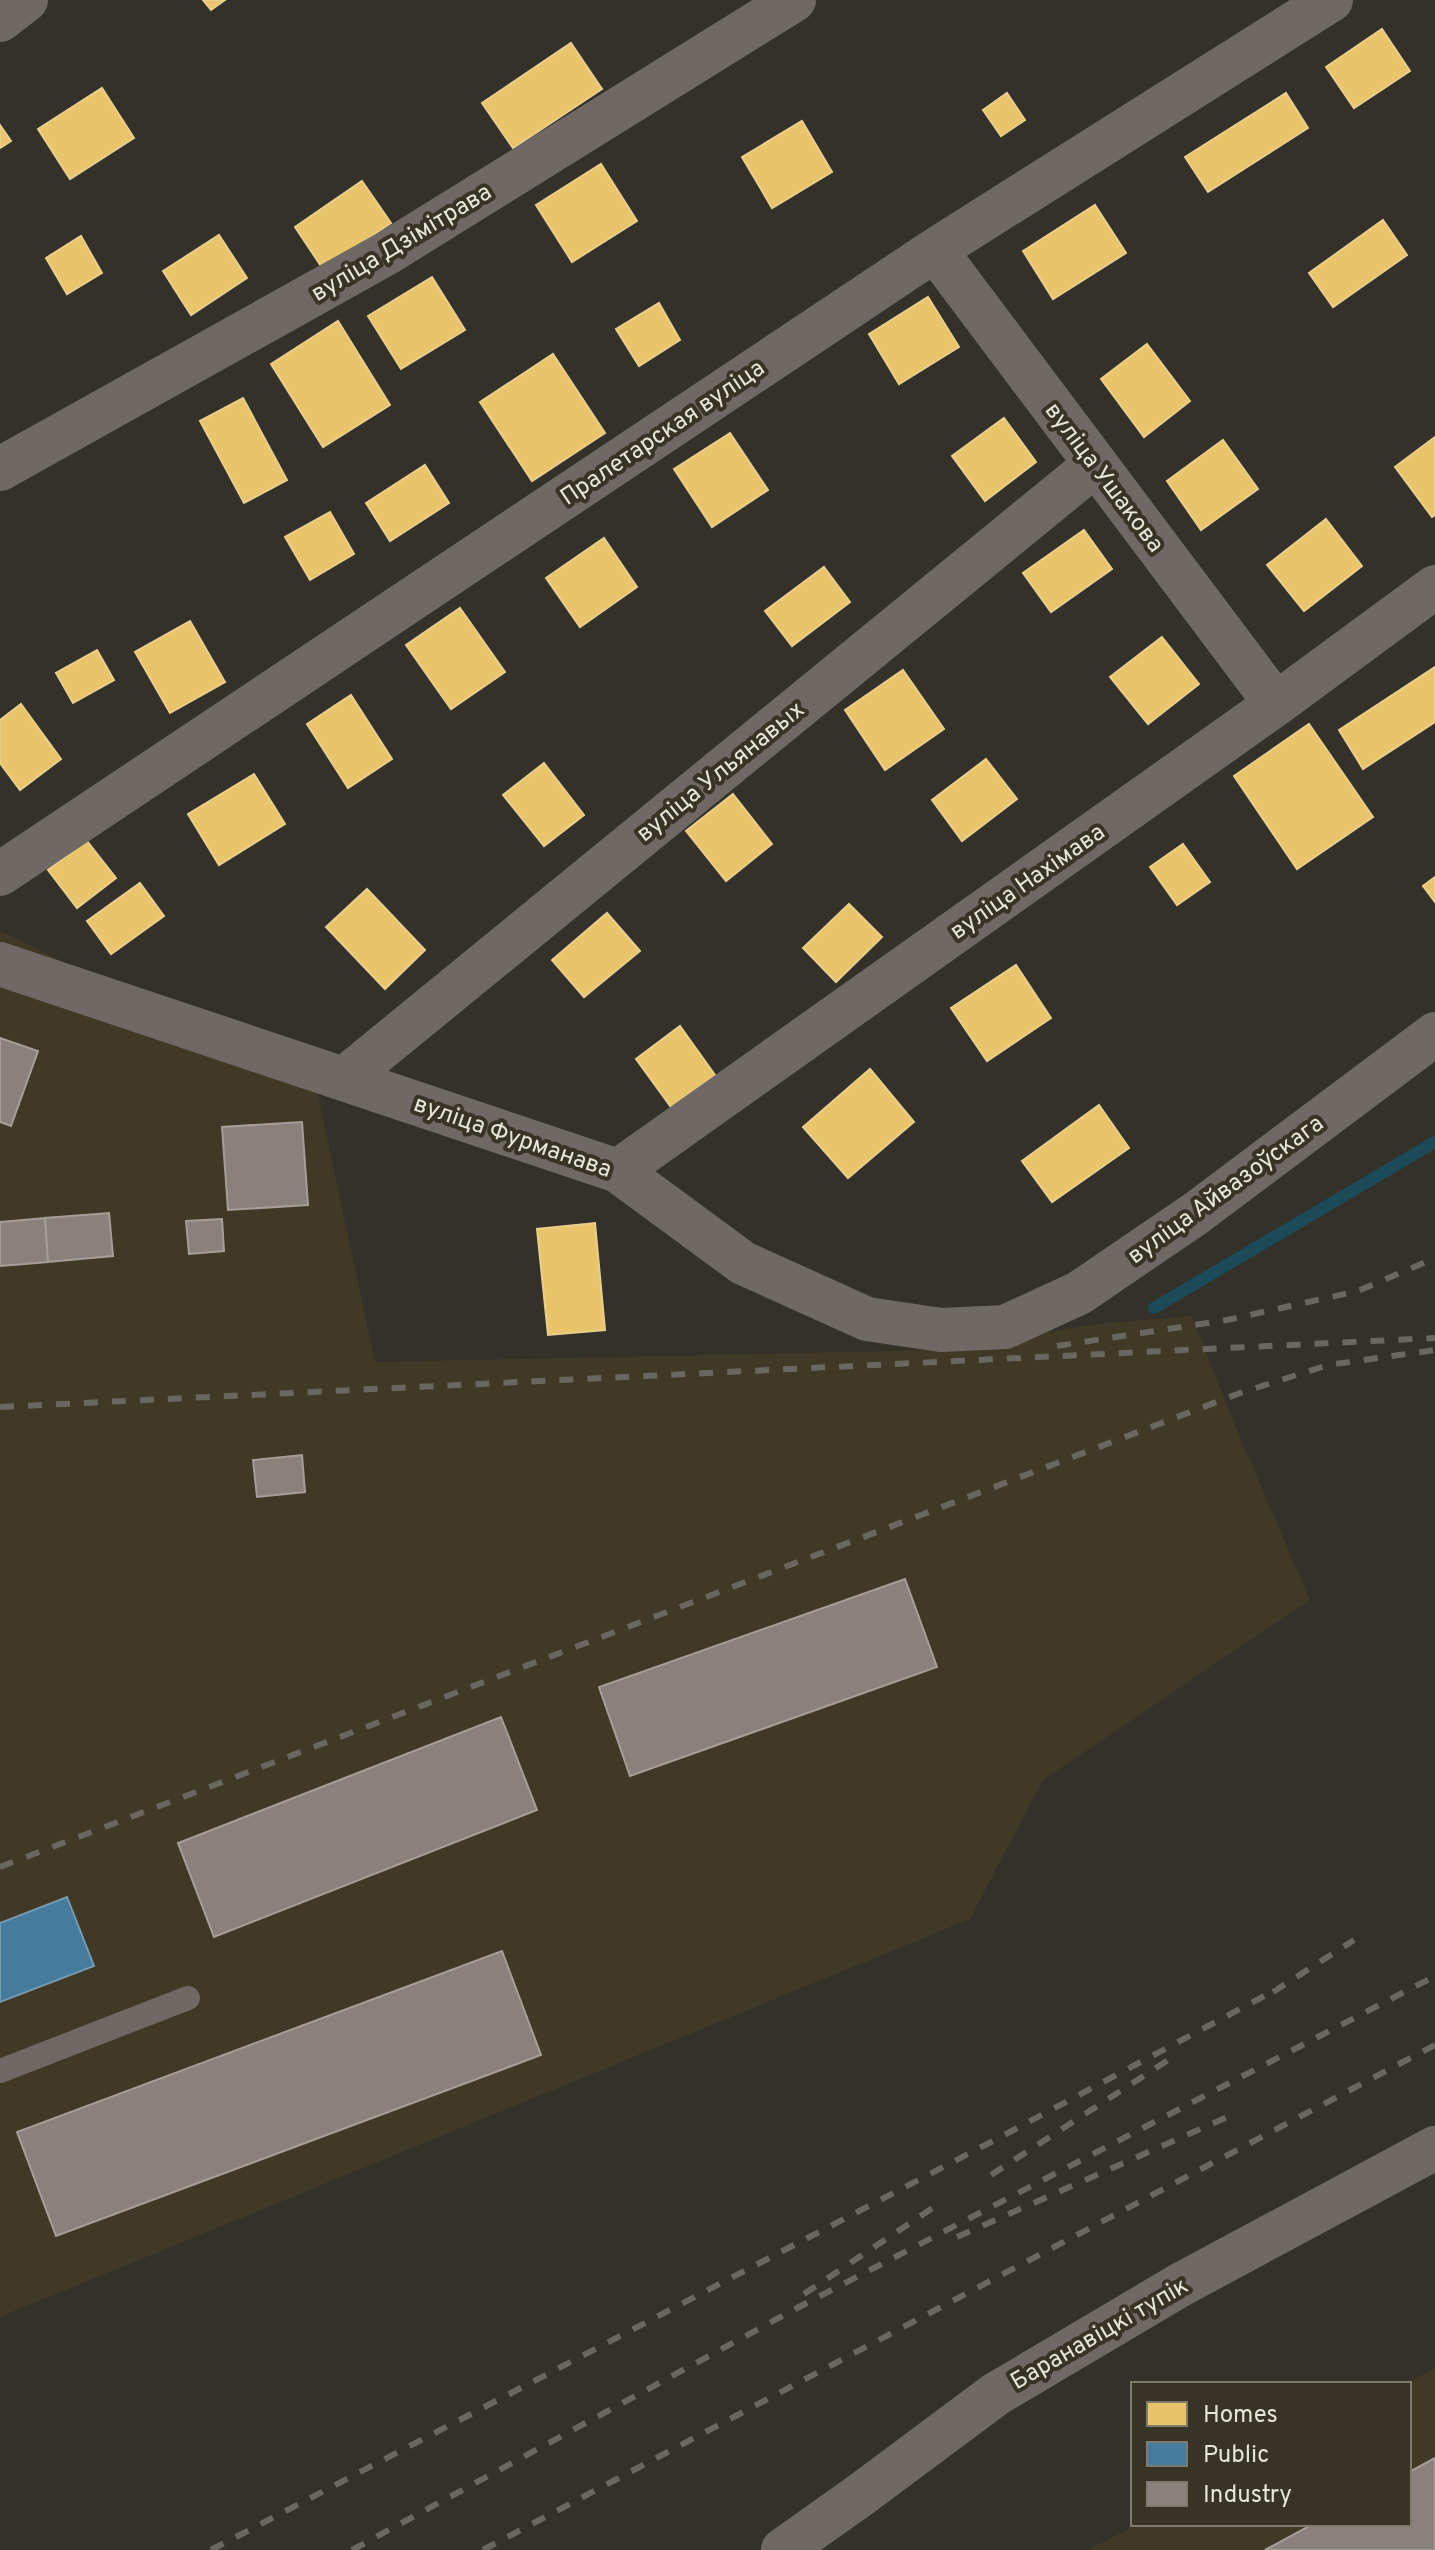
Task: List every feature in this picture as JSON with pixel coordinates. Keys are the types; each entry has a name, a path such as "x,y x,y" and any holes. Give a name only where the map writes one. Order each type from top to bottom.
{"street":[{"path":"0,20 26,0"},
{"name":"вуліца Дзімітрава","path":"0,469 387,253 794,0"},
{"name":"Пралетарская вуліца","path":"0,874 935,250 1331,0"},
{"name":"вуліца Ушакова","path":"935,250 1276,704"},
{"name":"вуліца Ульянавых","path":"345,1078 1096,464"},
{"name":"вуліца Нахімава","path":"618,1171 1276,704 1435,587"},
{"name":"вуліца Фурманава","path":"0,964 618,1171 743,1263 867,1319 941,1330 1005,1327"},
{"name":"вуліца Айвазоўскага","path":"1005,1327 1079,1293 1182,1223 1435,1034"},
{"name":"Баранавіцкі тупік","path":"783,2550 996,2394 1180,2285 1435,2148"}],"lane":[{"path":"0,2071 188,1998"}],"shaded area":[{"path":"0,931 316,1085 375,1362 936,1350 1096,1324 1192,1316 1310,1600 1043,1780 970,1919 0,2317"},
{"path":"1435,2368 1435,2550 1088,2550 1134,2526 1411,2526 1409,2382"}],"building: Homes":[{"path":"203,0 225,0 211,10"},
{"path":"1382,29 1410,71 1354,108 1326,67"},
{"path":"571,43 602,89 513,148 482,103"},
{"path":"102,88 134,138 70,179 38,129"},
{"path":"1007,93 1025,120 1001,136 983,110"},
{"path":"1286,93 1308,128 1208,192 1185,157"},
{"path":"802,121 832,172 772,208 742,157"},
{"path":"0,125 11,141 0,148"},
{"path":"601,164 637,221 572,262 536,205"},
{"path":"362,181 391,223 323,269 295,227"},
{"path":"1095,205 1126,253 1053,299 1023,251"},
{"path":"1383,220 1407,255 1333,307 1309,273"},
{"path":"219,235 247,278 191,315 163,271"},
{"path":"81,236 102,273 67,294 46,258"},
{"path":"432,277 465,330 401,369 368,316"},
{"path":"928,297 959,347 899,384 869,334"},
{"path":"659,303 680,340 639,366 616,329"},
{"path":"338,321 390,405 323,447 271,364"},
{"path":"1147,344 1190,401 1144,437 1101,379"},
{"path":"553,354 605,433 532,481 480,402"},
{"path":"243,398 287,480 244,503 200,421"},
{"path":"1004,418 1036,462 985,501 952,456"},
{"path":"730,433 768,490 712,527 674,469"},
{"path":"1435,437 1435,515 1432,517 1395,467"},
{"path":"1223,440 1258,489 1201,530 1167,481"},
{"path":"425,465 449,503 390,541 366,503"},
{"path":"330,512 354,554 310,580 285,537"},
{"path":"1326,519 1362,566 1304,611 1267,565"},
{"path":"1084,530 1112,569 1051,612 1023,573"},
{"path":"604,538 637,587 580,627 546,578"},
{"path":"824,567 850,602 792,646 765,611"},
{"path":"460,608 505,672 451,709 406,645"},
{"path":"190,621 225,682 170,713 135,652"},
{"path":"1162,637 1199,684 1148,724 1110,677"},
{"path":"97,650 114,680 73,703 56,673"},
{"path":"1435,667 1435,722 1363,769 1339,730"},
{"path":"903,670 944,729 885,770 845,710"},
{"path":"351,695 392,759 348,788 307,724"},
{"path":"21,704 61,759 20,790 0,763 0,720"},
{"path":"1309,724 1373,817 1297,869 1234,776"},
{"path":"986,759 1017,799 962,841 932,800"},
{"path":"544,763 584,815 544,846 503,795"},
{"path":"254,774 285,824 219,865 188,814"},
{"path":"733,794 772,844 726,881 686,831"},
{"path":"87,841 116,878 77,908 48,870"},
{"path":"1183,844 1210,882 1177,905 1150,867"},
{"path":"1435,877 1435,902 1423,886"},
{"path":"140,883 164,916 111,954 87,921"},
{"path":"367,889 425,950 385,989 326,927"},
{"path":"849,904 882,937 836,982 803,948"},
{"path":"607,913 640,951 584,997 552,960"},
{"path":"1016,965 1051,1018 987,1061 951,1008"},
{"path":"680,1026 715,1075 671,1107 636,1059"},
{"path":"870,1069 914,1122 848,1178 803,1127"},
{"path":"1099,1105 1129,1148 1052,1202 1022,1161"},
{"path":"595,1223 605,1330 548,1335 537,1229"}],"building: Public":[{"path":"67,1897 94,1966 0,2002 0,1923"}],"building: Industry":[{"path":"0,1038 38,1051 11,1126 0,1122"},
{"path":"302,1122 308,1205 228,1210 222,1127"},
{"path":"109,1213 113,1256 48,1262 45,1218"},
{"path":"45,1218 48,1262 0,1266 0,1222"},
{"path":"222,1219 224,1251 189,1254 186,1221"},
{"path":"302,1455 305,1492 257,1497 253,1460"},
{"path":"905,1579 937,1667 630,1776 599,1687"},
{"path":"501,1717 537,1810 214,1937 178,1843"},
{"path":"502,1951 541,2055 56,2236 17,2132"},
{"path":"1435,2458 1435,2550 1265,2550 1309,2526 1411,2526 1411,2471"}],"waterway":[{"path":"1154,1308 1435,1142"}],"railway":[{"path":"1057,1346 1227,1320 1358,1291 1435,1258"},
{"path":"0,1407 1435,1338"},
{"path":"0,1867 1240,1393 1328,1365 1435,1350"},
{"path":"1273,1992 1354,1940"},
{"path":"352,2550 799,2307 1435,1976"},
{"path":"211,2550 1281,1987"},
{"path":"483,2550 1435,2045"},
{"path":"991,2175 1179,2053"},
{"path":"957,2237 1234,2114"},
{"path":"804,2294 937,2205"}]}
